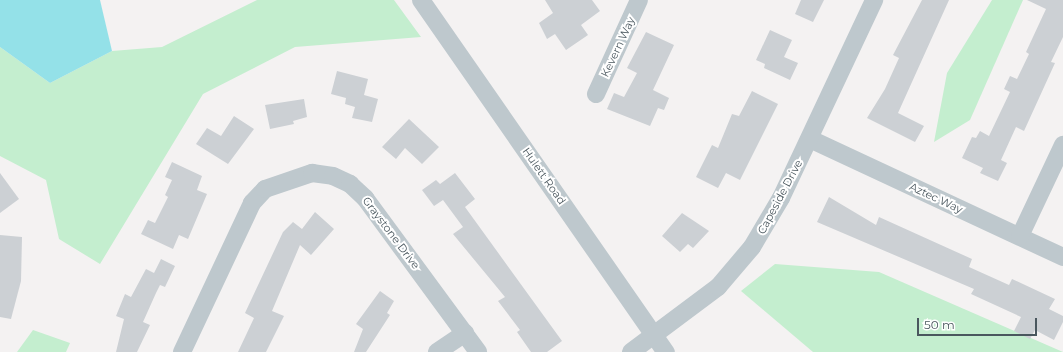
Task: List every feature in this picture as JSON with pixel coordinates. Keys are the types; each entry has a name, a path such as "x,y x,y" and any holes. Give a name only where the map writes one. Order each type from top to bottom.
{"street":[{"name":"Hulett Road","path":"421,0 666,352"},
{"name":"Kevern Way","path":"596,94 639,0"},
{"name":"Capeside Drive","path":"631,352 718,287 743,260 781,198 874,0"},
{"name":"Aztec Way","path":"810,139 1063,257"},
{"path":"1020,236 1063,145"},
{"name":"Graystone Drive","path":"182,352 252,203 265,189 312,173 333,176 350,184 365,198 478,352"},
{"path":"437,352 464,333"}],"green space":[{"path":"257,0 394,0 421,37 295,47 203,94 100,264 59,239 46,180 0,156 0,47 50,83 112,51 162,47"},
{"path":"992,0 1023,0 970,120 934,142 947,73"},
{"path":"775,264 879,272 1063,352 813,352 741,291"},
{"path":"33,330 70,343 66,352 17,352"}],"water":[{"path":"0,0 100,0 112,51 50,83 0,47"}],"building":[{"path":"545,0 592,0 600,11 581,25 588,35 566,50 555,34 547,39 539,23 553,13"},
{"path":"801,0 824,0 813,22 795,14"},
{"path":"922,0 949,0 898,113 924,126 915,142 867,118 885,89 899,58 893,55"},
{"path":"1027,0 1063,0 1063,37 1051,62 1055,63 1024,131 1016,127 1001,160 1007,163 998,181 980,173 983,168 962,158 972,137 976,138 980,131 989,136 1010,92 1004,89 1010,76 1017,79 1029,54 1026,52 1046,9"},
{"path":"770,30 792,40 784,57 798,63 790,80 764,68 765,64 756,60"},
{"path":"646,32 674,45 653,90 669,98 664,110 658,108 650,126 607,109 614,93 624,97 637,73 627,68"},
{"path":"337,71 368,79 364,95 378,99 372,122 352,118 355,107 345,104 346,98 331,94"},
{"path":"752,91 778,104 740,180 726,173 718,188 696,177 712,145 718,148 732,114 739,116"},
{"path":"304,99 307,117 293,121 294,124 270,129 265,105"},
{"path":"234,116 254,129 228,164 196,144 207,128 221,136"},
{"path":"409,119 439,147 422,164 405,148 396,159 382,147"},
{"path":"172,162 202,176 197,190 207,194 188,239 179,235 173,249 141,234 148,220 155,223 168,197 165,195 172,180 165,177"},
{"path":"0,173 19,199 0,213"},
{"path":"455,173 475,199 465,207 562,341 547,352 531,352 517,332 520,330 498,301 505,297 453,234 463,227 443,200 434,206 422,190 436,180 440,184"},
{"path":"829,197 876,225 879,217 972,259 969,267 1009,285 1012,279 1055,299 1049,309 1063,316 1063,322 1054,340 1035,330 1030,339 1014,331 1021,317 971,294 974,289 817,222"},
{"path":"315,212 334,229 311,255 300,245 272,311 284,316 266,352 238,352 254,318 245,313 283,232 293,222 302,229"},
{"path":"682,213 709,231 693,248 688,244 680,252 662,236"},
{"path":"0,235 22,237 21,281 11,319 0,317"},
{"path":"161,259 175,266 165,287 160,285 143,322 150,325 137,352 116,352 124,319 116,316 125,294 131,297 146,269 154,273"},
{"path":"380,291 394,301 387,313 390,315 366,352 354,352 363,329 356,324"}]}
